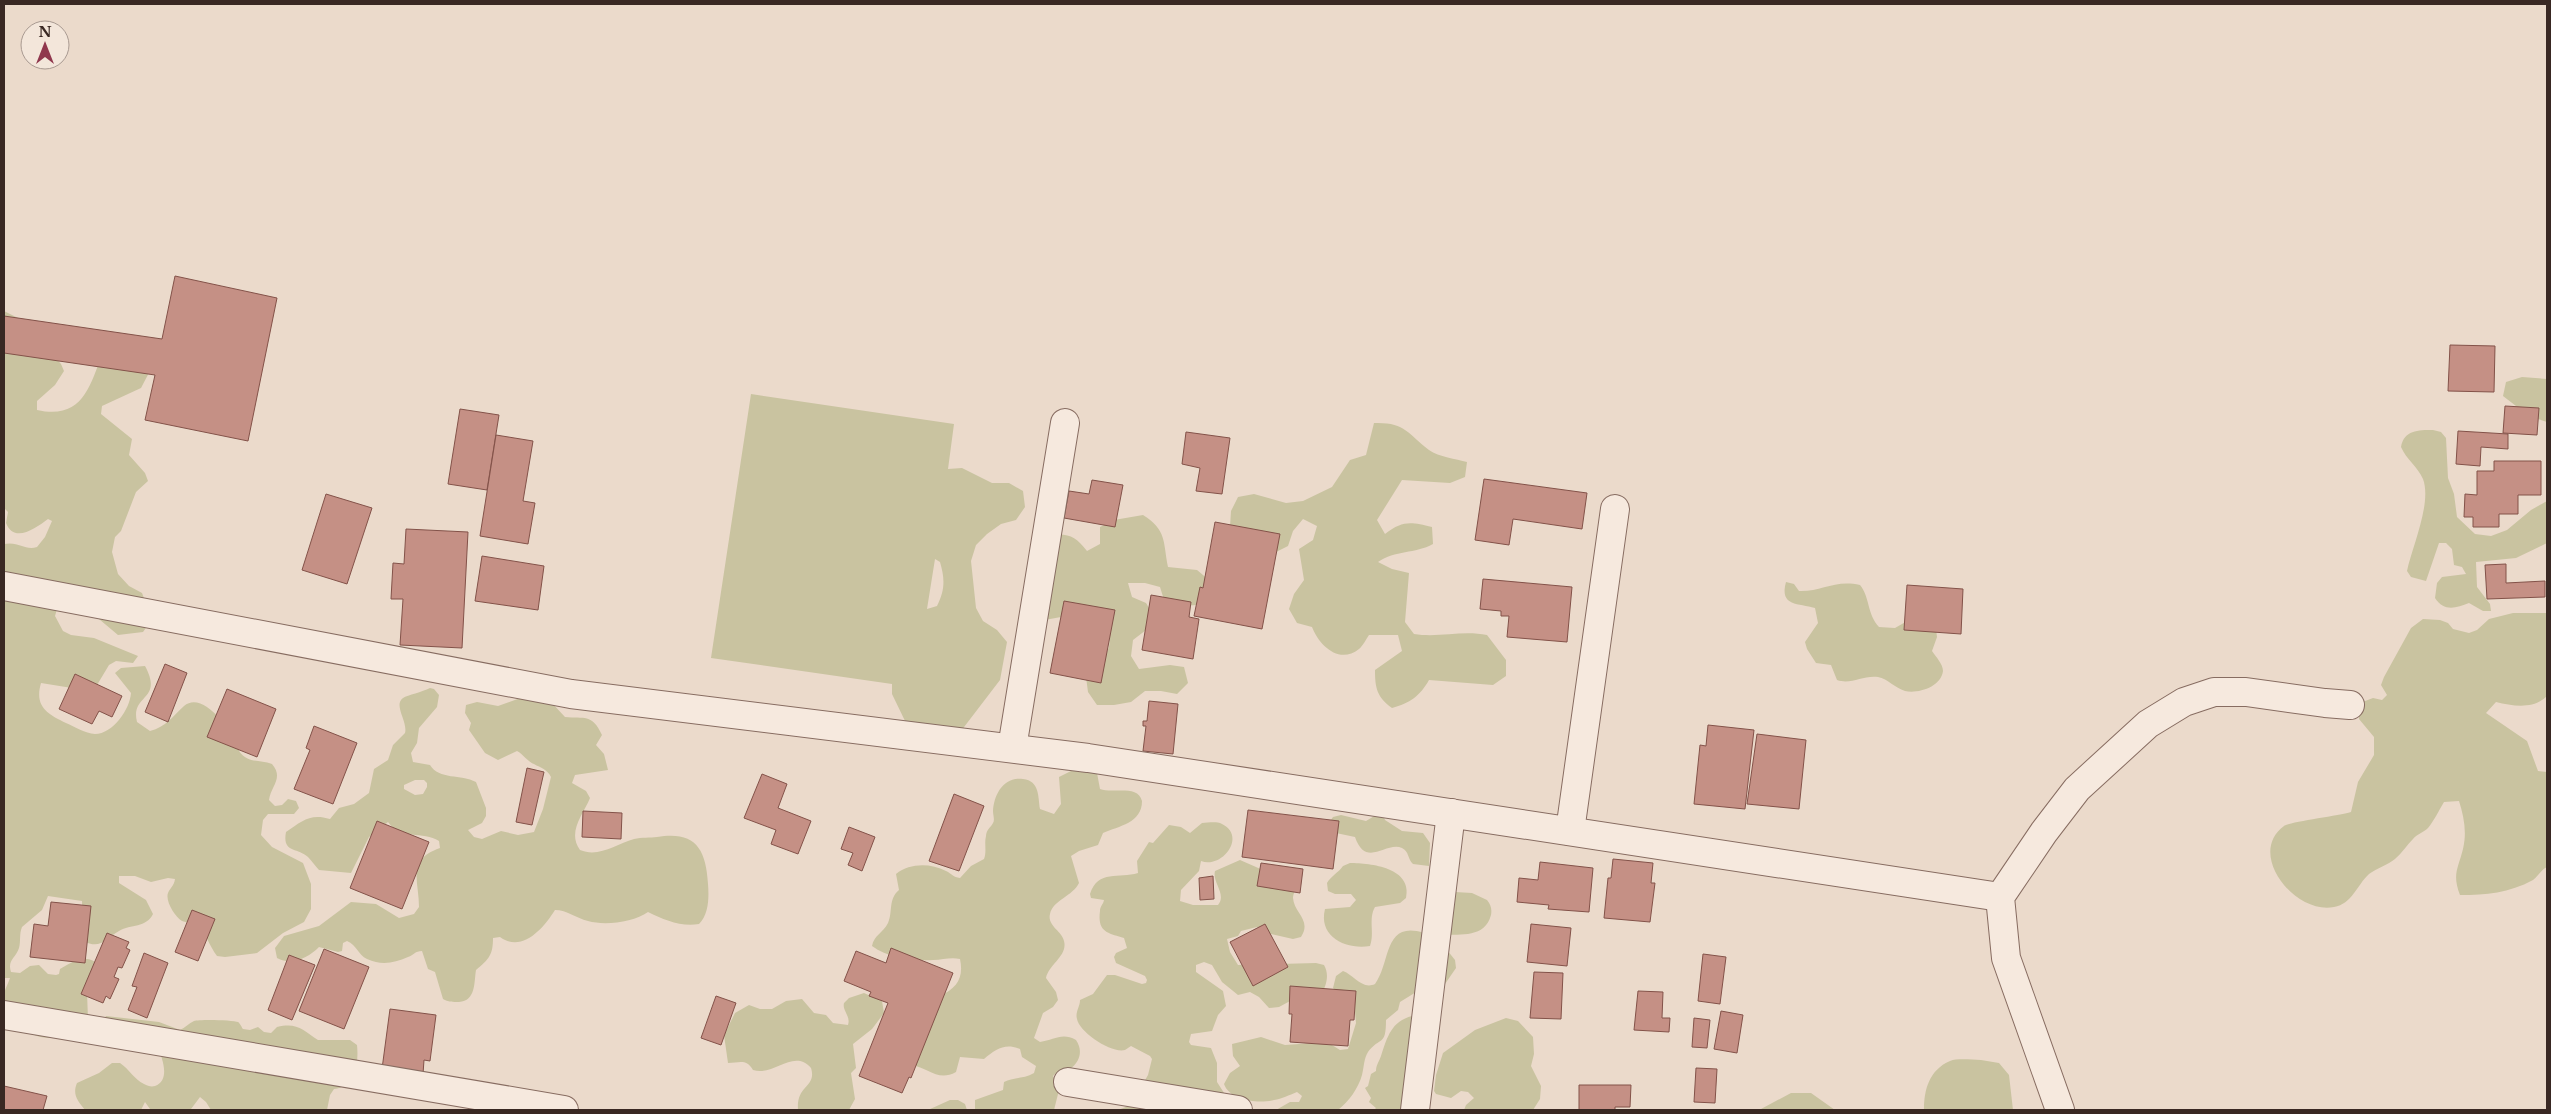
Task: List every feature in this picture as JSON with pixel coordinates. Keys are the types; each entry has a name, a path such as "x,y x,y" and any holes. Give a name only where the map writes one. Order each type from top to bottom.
{"street":[{"path":"1012,748 1065,423"},
{"path":"1570,831 1615,509"},
{"path":"4,586 571,694 1012,748 2000,896"},
{"path":"2060,1110 2006,958 2000,896 2044,832 2077,789 2148,724 2184,702 2214,692 2246,692 2325,704 2350,705"},
{"path":"1414,1110 1451,813"},
{"path":"4,1015 564,1110"},
{"path":"1068,1082 1238,1110"}],"shaded area":[{"path":"4,311 22,320 61,364 64,371 55,385 37,401 37,410 52,412 74,406 88,389 102,354 152,367 141,388 102,406 101,414 132,439 129,455 145,473 148,481 136,492 121,531 115,537 112,552 118,574 129,586 142,593 148,625 143,632 118,635 93,614 57,609 55,616 63,631 71,635 94,638 138,656 133,663 116,661 109,665 97,685 72,688 41,683 39,698 41,704 48,713 80,730 95,734 102,733 119,720 130,699 131,693 115,673 121,668 145,666 150,677 151,686 149,692 138,706 136,713 137,722 150,731 165,724 191,702 207,707 222,721 240,743 239,751 242,755 250,760 272,764 277,778 269,800 275,806 282,805 288,799 296,801 299,808 294,814 268,814 263,820 261,835 272,847 303,863 311,884 311,909 304,922 283,933 257,953 225,957 217,956 198,923 182,921 174,912 167,896 175,879 168,878 151,882 135,876 119,876 119,883 146,900 153,914 146,922 119,931 99,944 83,941 82,901 48,896 42,910 22,927 19,948 10,965 11,972 20,973 30,966 39,965 48,974 56,975 59,974 60,969 77,960 86,959 95,962 87,992 88,1019 66,1034 50,1038 33,1035 18,1026 7,1015 3,1004 4,992 10,978 4,978 4,544 9,543 29,548 37,547 45,537 52,521 48,519 32,530 20,533 14,532 6,523 8,512 4,508"},
{"path":"2522,377 2547,379 2547,422 2529,416 2503,396 2506,382"},
{"path":"751,394 954,424 948,469 962,468 992,483 1009,483 1023,491 1025,507 1016,520 1001,524 987,534 976,545 971,561 976,608 983,621 997,630 1007,642 1000,680 961,731 906,723 892,694 892,684 711,658","holes":["935,559 940,562 943,574 942,595 937,606 927,609"]},
{"path":"1374,423 1393,424 1405,430 1429,450 1443,456 1467,462 1465,477 1450,483 1402,480 1377,520 1385,534 1397,526 1407,523 1432,527 1433,544 1391,556 1378,562 1392,569 1409,573 1405,622 1414,634 1469,633 1487,635 1506,660 1506,676 1493,685 1429,680 1414,698 1392,708 1383,700 1378,692 1375,670 1402,651 1398,635 1369,635 1359,649 1344,655 1337,654 1319,640 1312,627 1297,623 1289,609 1294,594 1304,580 1299,549 1313,540 1317,526 1303,519 1293,531 1288,546 1274,553 1230,527 1231,511 1238,497 1254,494 1286,503 1303,501 1332,487 1350,460 1366,455"},
{"path":"2433,430 2441,432 2446,438 2448,478 2454,494 2457,517 2475,534 2491,536 2507,530 2531,510 2547,501 2547,543 2516,558 2476,562 2477,587 2490,604 2491,611 2483,611 2469,603 2450,608 2442,605 2435,598 2437,583 2442,577 2466,574 2462,567 2454,565 2452,549 2446,543 2439,543 2426,581 2411,577 2407,571 2423,512 2425,489 2421,475 2401,447 2408,434 2417,431"},
{"path":"1143,515 1156,526 1163,537 1168,567 1197,570 1209,580 1197,605 1181,606 1165,603 1160,587 1145,583 1128,583 1132,597 1146,603 1154,616 1146,630 1133,640 1131,656 1139,669 1170,665 1184,667 1188,683 1177,694 1145,691 1131,702 1097,705 1088,692 1086,677 1103,658 1109,648 1107,623 1072,615 1039,621 1046,536 1059,534 1070,536 1078,541 1087,551 1100,544 1100,527 1114,520"},
{"path":"1786,582 1794,584 1799,591 1843,584 1860,585 1872,617 1879,627 1895,628 1909,620 1936,629 1937,637 1932,651 1942,666 1941,677 1934,685 1928,688 1910,692 1901,690 1878,677 1847,681 1837,680 1831,665 1816,663 1807,649 1805,642 1818,623 1815,608 1788,600 1785,596"},
{"path":"2513,613 2547,613 2547,696 2536,703 2523,706 2496,702 2486,713 2527,741 2538,771 2547,772 2547,867 2533,880 2515,888 2488,894 2460,895 2456,876 2464,843 2464,819 2459,801 2444,802 2428,828 2415,837 2395,859 2369,874 2354,894 2345,902 2334,907 2319,907 2304,902 2280,880 2273,866 2270,852 2274,838 2287,824 2351,812 2358,782 2374,755 2374,737 2359,719 2360,703 2373,698 2382,700 2387,695 2381,685 2411,628 2423,619 2440,620 2448,623 2453,629 2469,633 2477,630 2489,619"},
{"path":"430,688 434,689 439,695 437,707 419,728 417,743 411,753 413,762 430,765 434,770 445,775 476,782 486,808 486,816 482,823 468,830 474,837 482,839 501,831 518,835 534,832 543,809 551,777 546,770 530,762 517,751 498,760 485,753 469,730 471,723 465,713 466,705 477,702 498,706 523,697 551,702 565,717 587,718 591,720 602,735 596,745 604,754 608,770 575,775 572,783 586,791 590,798 576,830 576,843 580,850 587,852 601,851 637,838 670,836 689,839 701,851 707,871 708,905 705,915 699,924 686,925 673,922 648,912 627,921 603,923 584,920 564,911 555,910 531,937 516,942 500,937 493,938 489,956 476,970 471,995 465,1001 459,1002 443,999 435,972 428,969 422,951 398,961 378,962 361,955 347,941 343,943 342,951 338,952 319,947 300,960 288,961 277,958 275,948 284,936 319,926 351,902 376,904 399,918 414,914 419,907 418,865 422,858 440,848 439,841 426,836 399,831 388,822 369,837 351,873 319,870 304,854 288,847 285,839 286,832 302,821 317,817 330,819 339,808 354,804 369,793 374,769 388,760 393,745 405,733 400,701 405,697","holes":["415,780 424,780 427,783 427,787 423,794 415,795 404,789 404,785"]},
{"path":"1077,768 1097,773 1100,789 1130,791 1140,796 1142,801 1141,808 1134,819 1103,833 1098,845 1079,851 1071,856 1079,883 1055,905 1050,914 1051,922 1064,941 1061,956 1051,968 1046,978 1056,992 1058,1000 1053,1007 1043,1013 1034,1038 1040,1042 1062,1037 1076,1040 1079,1046 1079,1057 1073,1067 1056,1073 1053,1076 1059,1090 1054,1110 975,1110 975,1100 1003,1090 1004,1082 1034,1073 1036,1066 1022,1057 1020,1049 1015,1047 1001,1048 984,1059 960,1057 956,1072 950,1075 939,1075 911,1065 940,996 951,990 958,982 961,972 960,959 926,960 901,958 878,950 872,946 873,942 888,923 893,897 899,890 896,874 907,868 920,865 940,868 960,878 971,866 984,859 986,834 994,820 995,798 1005,783 1016,779 1029,780 1037,790 1040,809 1054,814 1061,804 1059,777"},
{"path":"1341,815 1366,821 1376,815 1383,815 1385,820 1402,831 1423,833 1430,843 1429,866 1413,864 1406,851 1402,848 1389,848 1370,853 1365,851 1355,837 1336,833 1331,820 1333,817"},
{"path":"1215,822 1222,824 1229,829 1232,843 1229,850 1217,860 1201,861 1199,871 1181,890 1180,901 1193,905 1218,905 1221,897 1215,880 1215,871 1240,860 1297,885 1293,898 1304,921 1305,926 1301,937 1293,939 1271,934 1257,927 1241,931 1238,936 1227,939 1230,952 1238,965 1316,963 1324,965 1327,977 1324,989 1320,996 1292,1000 1279,1007 1269,1008 1259,997 1250,992 1238,995 1222,982 1212,965 1204,962 1196,965 1196,972 1223,991 1226,1006 1218,1015 1212,1031 1191,1034 1189,1042 1191,1045 1211,1048 1217,1063 1217,1082 1226,1096 1180,1110 1118,1110 1131,1105 1148,1075 1152,1059 1131,1046 1125,1050 1112,1049 1097,1041 1079,1024 1077,1012 1080,1000 1093,994 1107,975 1115,975 1142,984 1146,983 1147,980 1145,976 1116,963 1114,957 1116,953 1127,948 1124,938 1109,933 1102,928 1100,924 1100,909 1104,900 1091,898 1090,894 1098,881 1104,878 1138,873 1137,861 1149,842 1153,843 1169,825 1181,827 1190,833 1202,823"},
{"path":"1350,863 1369,864 1388,869 1403,880 1406,888 1406,898 1400,903 1375,907 1372,916 1370,946 1352,946 1336,940 1326,927 1324,919 1325,909 1350,907 1356,900 1351,894 1335,894 1328,891 1327,883 1343,866"},
{"path":"1455,892 1472,893 1487,900 1491,911 1488,922 1484,928 1472,933 1443,935 1447,950 1455,960 1456,968 1445,984 1421,989 1400,1002 1398,1010 1386,1020 1385,1034 1382,1040 1372,1047 1367,1054 1356,1090 1338,1110 1276,1110 1290,1102 1299,1102 1302,1096 1297,1092 1283,1098 1261,1102 1239,1098 1227,1090 1224,1084 1230,1073 1240,1066 1233,1056 1232,1044 1261,1037 1285,1045 1327,1042 1340,1050 1348,1049 1356,1023 1355,1012 1333,988 1336,976 1343,971 1362,984 1375,984 1395,938 1401,933 1411,931 1424,933"},
{"path":"864,993 882,1001 884,1013 872,1029 853,1044 856,1068 851,1073 855,1099 849,1110 798,1110 800,1095 809,1083 812,1074 811,1068 804,1063 790,1062 761,1071 753,1070 745,1063 728,1063 724,1035 735,1013 749,1005 760,1009 772,1009 786,1001 802,999 814,1013 826,1015 833,1023 848,1025 849,1022 844,1009 844,1003 849,998"},
{"path":"1417,1015 1435,1066 1434,1078 1427,1090 1425,1110 1374,1110 1376,1108 1369,1102 1371,1098 1365,1088 1368,1086 1371,1074 1376,1071 1392,1029 1402,1020"},
{"path":"106,1016 159,1022 180,1030 194,1021 202,1020 235,1021 243,1029 250,1030 258,1027 264,1032 271,1033 277,1027 295,1026 318,1040 350,1040 357,1045 356,1066 347,1084 334,1089 330,1095 327,1110 211,1110 200,1097 191,1109 186,1110 150,1109 145,1102 141,1110 85,1110 75,1094 77,1083 99,1073 112,1063 120,1063 137,1079 150,1086 155,1086 163,1079 164,1068 158,1047 102,1023"},
{"path":"1506,1018 1518,1021 1533,1037 1534,1054 1531,1066 1541,1086 1540,1099 1533,1110 1464,1110 1466,1105 1474,1098 1468,1092 1461,1091 1451,1098 1436,1094 1434,1091 1436,1075 1443,1053 1475,1030"},
{"path":"1953,1060 1981,1060 1999,1063 2009,1075 2013,1110 1924,1110 1925,1095 1929,1081 1937,1070"},
{"path":"1791,1093 1811,1093 1835,1110 1747,1110 1761,1109"},
{"path":"950,1100 958,1100 965,1104 967,1110 928,1110"}],"building":[{"path":"175,276 277,298 248,441 145,420 155,375 4,353 4,316 162,339"},
{"path":"2450,345 2495,346 2494,392 2448,391"},
{"path":"2505,406 2539,408 2537,435 2503,433"},
{"path":"460,409 499,415 487,490 448,484"},
{"path":"2458,431 2508,434 2508,449 2481,447 2480,466 2456,464"},
{"path":"1186,432 1230,438 1222,494 1196,491 1200,468 1182,464"},
{"path":"496,435 533,441 523,501 535,503 528,544 480,536"},
{"path":"2494,461 2541,461 2541,495 2518,495 2518,514 2499,514 2499,527 2473,527 2473,517 2464,517 2465,494 2477,495 2477,471 2494,471"},
{"path":"1484,479 1587,493 1582,529 1513,519 1509,545 1475,540"},
{"path":"1092,480 1123,485 1115,527 1064,518 1069,491 1089,494"},
{"path":"326,494 372,508 347,584 302,570"},
{"path":"1215,522 1280,534 1262,629 1194,616 1200,587 1203,588"},
{"path":"406,529 468,532 462,648 400,645 403,599 391,599 393,563 404,564"},
{"path":"482,556 544,566 538,610 475,601"},
{"path":"2506,564 2506,583 2545,581 2545,597 2487,599 2485,565"},
{"path":"1483,579 1572,587 1567,642 1507,637 1509,616 1501,616 1501,611 1480,609"},
{"path":"1907,585 1963,589 1961,634 1904,630"},
{"path":"1151,595 1191,602 1189,617 1199,619 1193,659 1142,650"},
{"path":"1064,601 1115,610 1101,683 1050,673"},
{"path":"165,664 187,673 168,722 145,712"},
{"path":"75,674 122,696 112,717 99,711 92,724 59,709"},
{"path":"227,689 276,709 257,757 207,737"},
{"path":"1149,701 1178,704 1173,754 1143,751 1146,726 1143,726 1143,721 1147,721"},
{"path":"1708,725 1754,730 1745,809 1694,804 1700,745 1706,746"},
{"path":"314,726 357,743 333,804 294,789 310,750 306,748"},
{"path":"1757,734 1806,740 1799,809 1747,804"},
{"path":"527,768 544,772 532,825 516,822"},
{"path":"762,774 787,784 778,808 811,821 798,854 771,844 776,830 744,818"},
{"path":"954,794 984,806 959,871 929,861"},
{"path":"1248,810 1339,821 1333,869 1242,857"},
{"path":"583,811 622,813 621,839 582,837"},
{"path":"377,821 429,842 402,909 350,888"},
{"path":"849,827 875,837 862,871 848,865 853,853 841,849"},
{"path":"1613,859 1653,863 1651,883 1655,883 1650,922 1604,918 1608,878 1611,878"},
{"path":"1540,862 1593,868 1589,912 1548,909 1549,905 1517,902 1519,878 1538,880"},
{"path":"1261,863 1303,869 1300,893 1257,886"},
{"path":"1213,876 1214,899 1200,900 1199,878"},
{"path":"51,902 91,906 85,963 30,957 34,924 48,926"},
{"path":"192,910 215,919 198,961 175,952"},
{"path":"1265,924 1288,967 1253,986 1230,942"},
{"path":"1531,924 1571,928 1567,966 1527,962"},
{"path":"107,933 129,942 126,948 130,950 122,968 118,967 114,977 119,979 110,999 106,996 103,1003 81,994"},
{"path":"891,948 953,973 911,1078 909,1077 902,1093 859,1076 888,1003 869,996 871,992 844,981 856,951 886,963"},
{"path":"324,949 369,967 344,1029 299,1011"},
{"path":"144,953 168,963 147,1018 128,1010 137,987 132,986"},
{"path":"1703,954 1726,957 1720,1004 1698,1001"},
{"path":"289,955 315,965 292,1020 268,1010"},
{"path":"1534,972 1563,973 1561,1019 1530,1018"},
{"path":"1290,986 1356,991 1354,1020 1350,1020 1348,1046 1290,1042 1292,1014 1289,1014"},
{"path":"1638,991 1663,992 1662,1018 1670,1018 1669,1032 1634,1030"},
{"path":"716,996 736,1003 721,1045 701,1038"},
{"path":"390,1009 436,1015 430,1061 424,1060 423,1074 382,1069"},
{"path":"1721,1011 1743,1015 1737,1053 1714,1049"},
{"path":"1694,1018 1710,1020 1707,1048 1692,1047"},
{"path":"1696,1068 1717,1069 1715,1103 1694,1102"},
{"path":"1579,1085 1631,1085 1630,1107 1615,1107 1615,1110 1579,1110"},
{"path":"4,1086 47,1096 43,1110 4,1110"}]}
